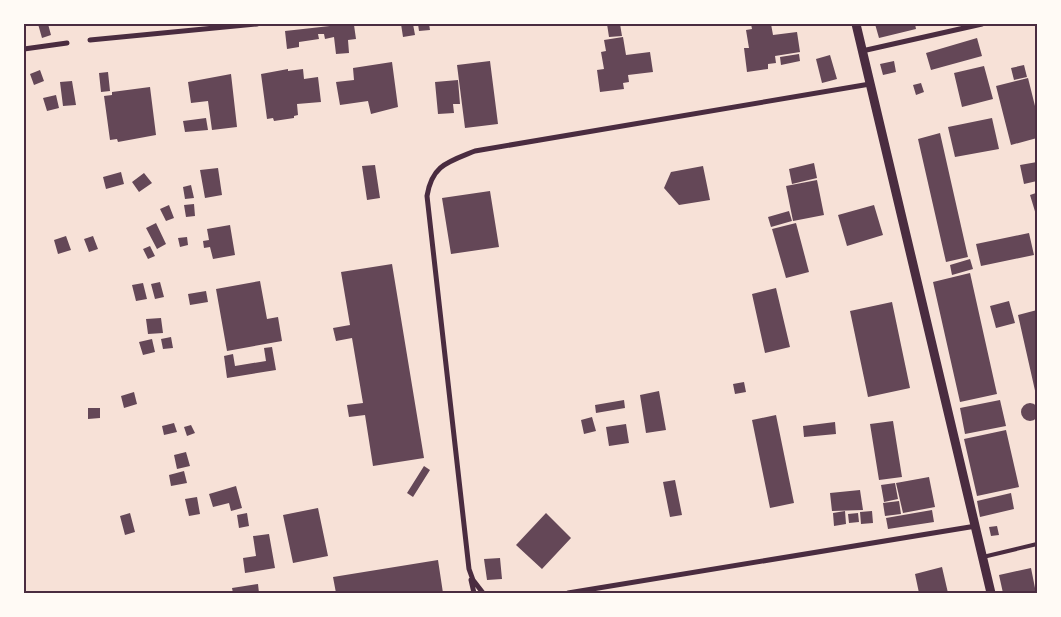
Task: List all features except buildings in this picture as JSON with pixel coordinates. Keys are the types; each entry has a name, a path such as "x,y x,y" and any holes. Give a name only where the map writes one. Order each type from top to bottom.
{"street":[{"path":"90,40 257,24"},
{"path":"856,24 991,593"},
{"path":"862,51 982,24"},
{"path":"24,49 67,43"},
{"path":"474,593 469,569 427,196 429,182 440,166 475,151 870,84"},
{"path":"568,593 976,526"},
{"path":"469,569 473,580 483,593"}],"lane":[{"path":"983,557 1037,544"}]}
